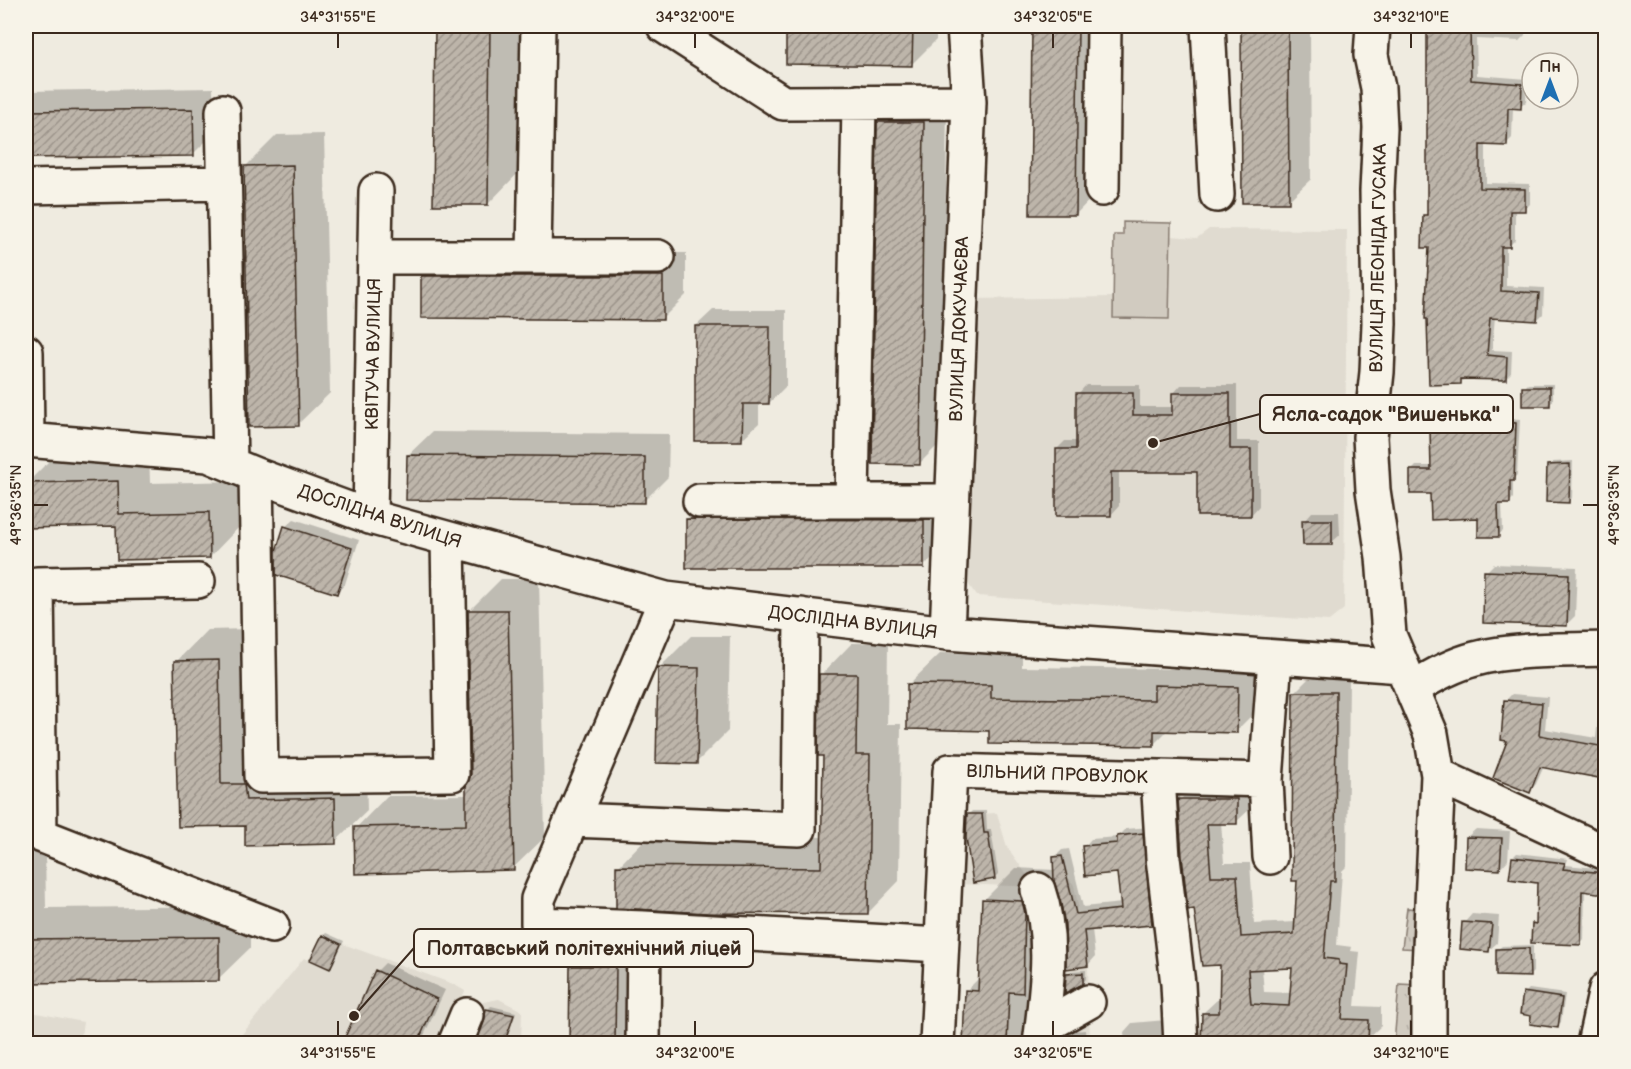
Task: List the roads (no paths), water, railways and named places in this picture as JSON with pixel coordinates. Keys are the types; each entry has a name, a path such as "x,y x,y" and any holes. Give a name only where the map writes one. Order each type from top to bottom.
{"street":[{"path":"534,256 538,26"},
{"path":"664,26 783,103 969,102"},
{"name":"ВУЛИЦЯ ДОКУЧАЄВА","path":"947,633 969,102 964,26"},
{"path":"1102,189 1104,26"},
{"path":"1208,26 1217,195"},
{"name":"ВУЛИЦЯ ЛЕОНІДА ГУСАКА","path":"1373,26 1371,55 1378,88 1380,116 1377,190 1379,323 1370,446 1373,490 1383,557 1389,635 1407,677"},
{"path":"852,501 859,102"},
{"path":"223,111 224,183 261,777 452,774 448,539"},
{"path":"26,187 224,183"},
{"name":"КВІТУЧА ВУЛИЦЯ","path":"370,517 376,191"},
{"path":"375,257 658,258"},
{"path":"26,352 26,440"},
{"name":"ДОСЛІДНА ВУЛИЦЯ","path":"26,440 208,455 370,517 666,599 947,633 1275,658 1407,677"},
{"path":"700,501 952,501"},
{"path":"198,581 37,584 32,776 40,835 272,926"},
{"path":"666,599 538,899 538,924 940,945 937,1044"},
{"path":"572,820 799,829 801,615"},
{"path":"1429,1044 1429,968 1438,775 1431,734 1407,677 1439,672 1476,658 1504,654 1605,649"},
{"path":"1270,856 1266,780 1275,658"},
{"name":"ВІЛЬНИЙ ПРОВУЛОК","path":"940,945 946,886 950,771 1266,780"},
{"path":"1438,775 1605,853"},
{"name":"ВІЛЬНИЙ ПРОВУЛОК","path":"1158,777 1163,858 1178,984 1181,1044"},
{"path":"1038,890 1044,909 1047,951 1047,988 1041,1036"},
{"path":"644,928 644,1044"},
{"path":"1594,1044 1605,989"},
{"path":"1041,1036 1088,1002"}],"place":[{"name":"Ясла-садок \"Вишенька\"","path":"1153,443"},
{"name":"Полтавський політехнічний ліцей","path":"354,1016"}]}
